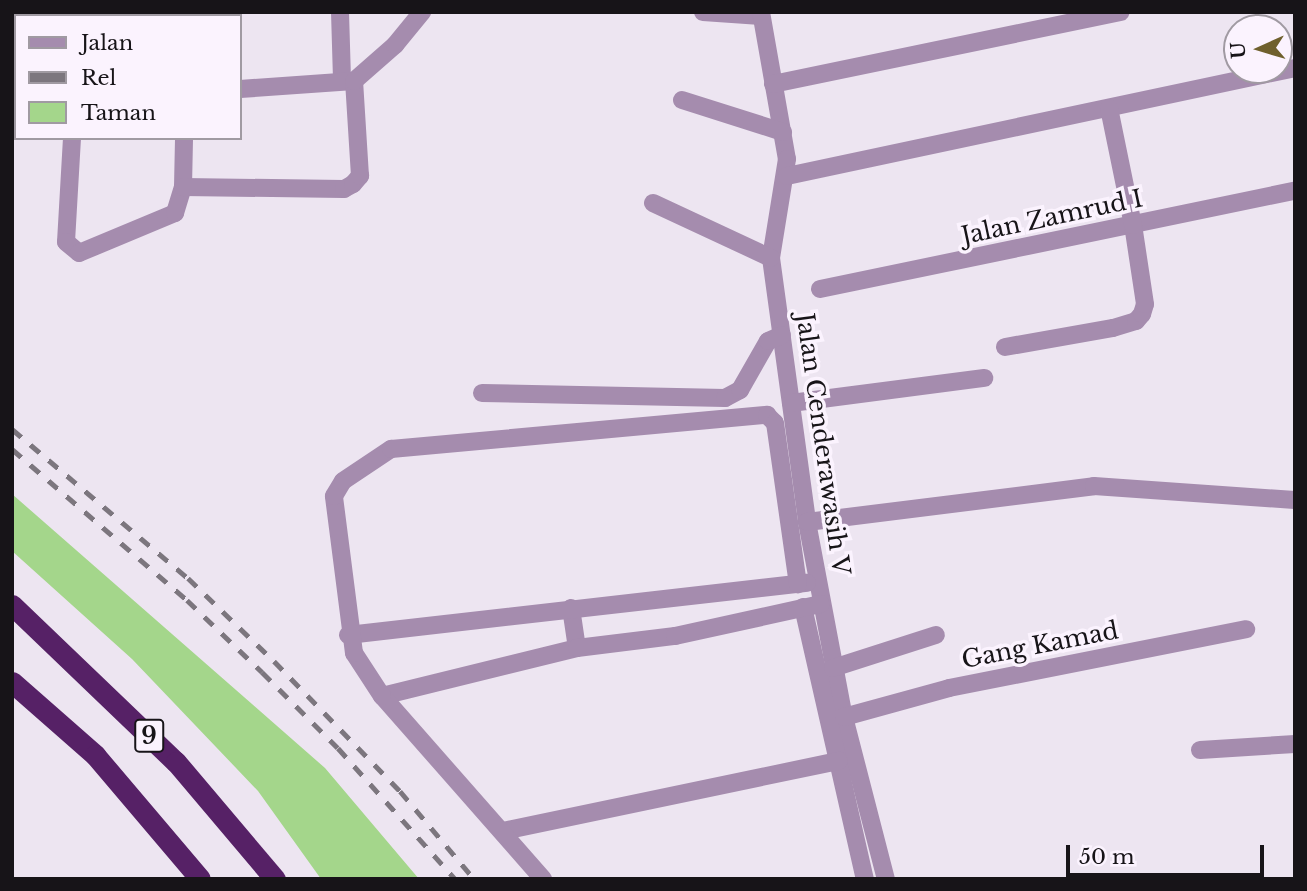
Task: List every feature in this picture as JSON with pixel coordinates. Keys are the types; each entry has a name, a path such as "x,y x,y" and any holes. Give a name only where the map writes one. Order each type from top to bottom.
{"highway":[{"name":"9","path":"12,604 176,762 275,879"},
{"name":"9","path":"12,682 95,755 200,879"}],"street":[{"path":"183,187 344,189 353,184 360,176 340,12"},
{"path":"242,89 348,81 395,45 422,12"},
{"path":"703,12 761,14"},
{"path":"773,84 1121,12"},
{"name":"Jalan Cenderawasih V","path":"761,14 783,132 788,176 771,258 807,522 833,668 886,879"},
{"path":"788,176 1295,68"},
{"path":"682,100 783,132"},
{"path":"1005,348 1136,321 1145,304 1133,225 1109,108"},
{"path":"72,140 66,242 72,250 79,253 164,221 175,213 183,187 184,140"},
{"name":"Jalan Zamrud I","path":"820,289 1295,191"},
{"path":"653,203 771,258"},
{"path":"482,393 725,398 746,382 768,341 782,335"},
{"path":"791,403 984,379"},
{"path":"543,879 382,696 354,653 348,635 334,496 360,467 391,449 767,415 775,424 797,584"},
{"path":"807,522 1094,486 1295,499"},
{"path":"348,635 819,581"},
{"path":"716,594 721,624"},
{"path":"382,696 577,648 675,636 821,604"},
{"path":"803,607 865,879"},
{"path":"571,608 577,648"},
{"name":"Gang Kamad","path":"844,717 949,688 1246,629"},
{"path":"833,668 936,635"},
{"path":"1200,750 1295,744"},
{"path":"503,831 839,761"}],"green space":[{"path":"12,494 325,768 419,879 321,879 258,791 132,659 12,551"}],"railway":[{"path":"12,429 188,578 274,661 400,791 474,879"},
{"path":"12,449 187,600 262,672 338,748 455,879"}]}
